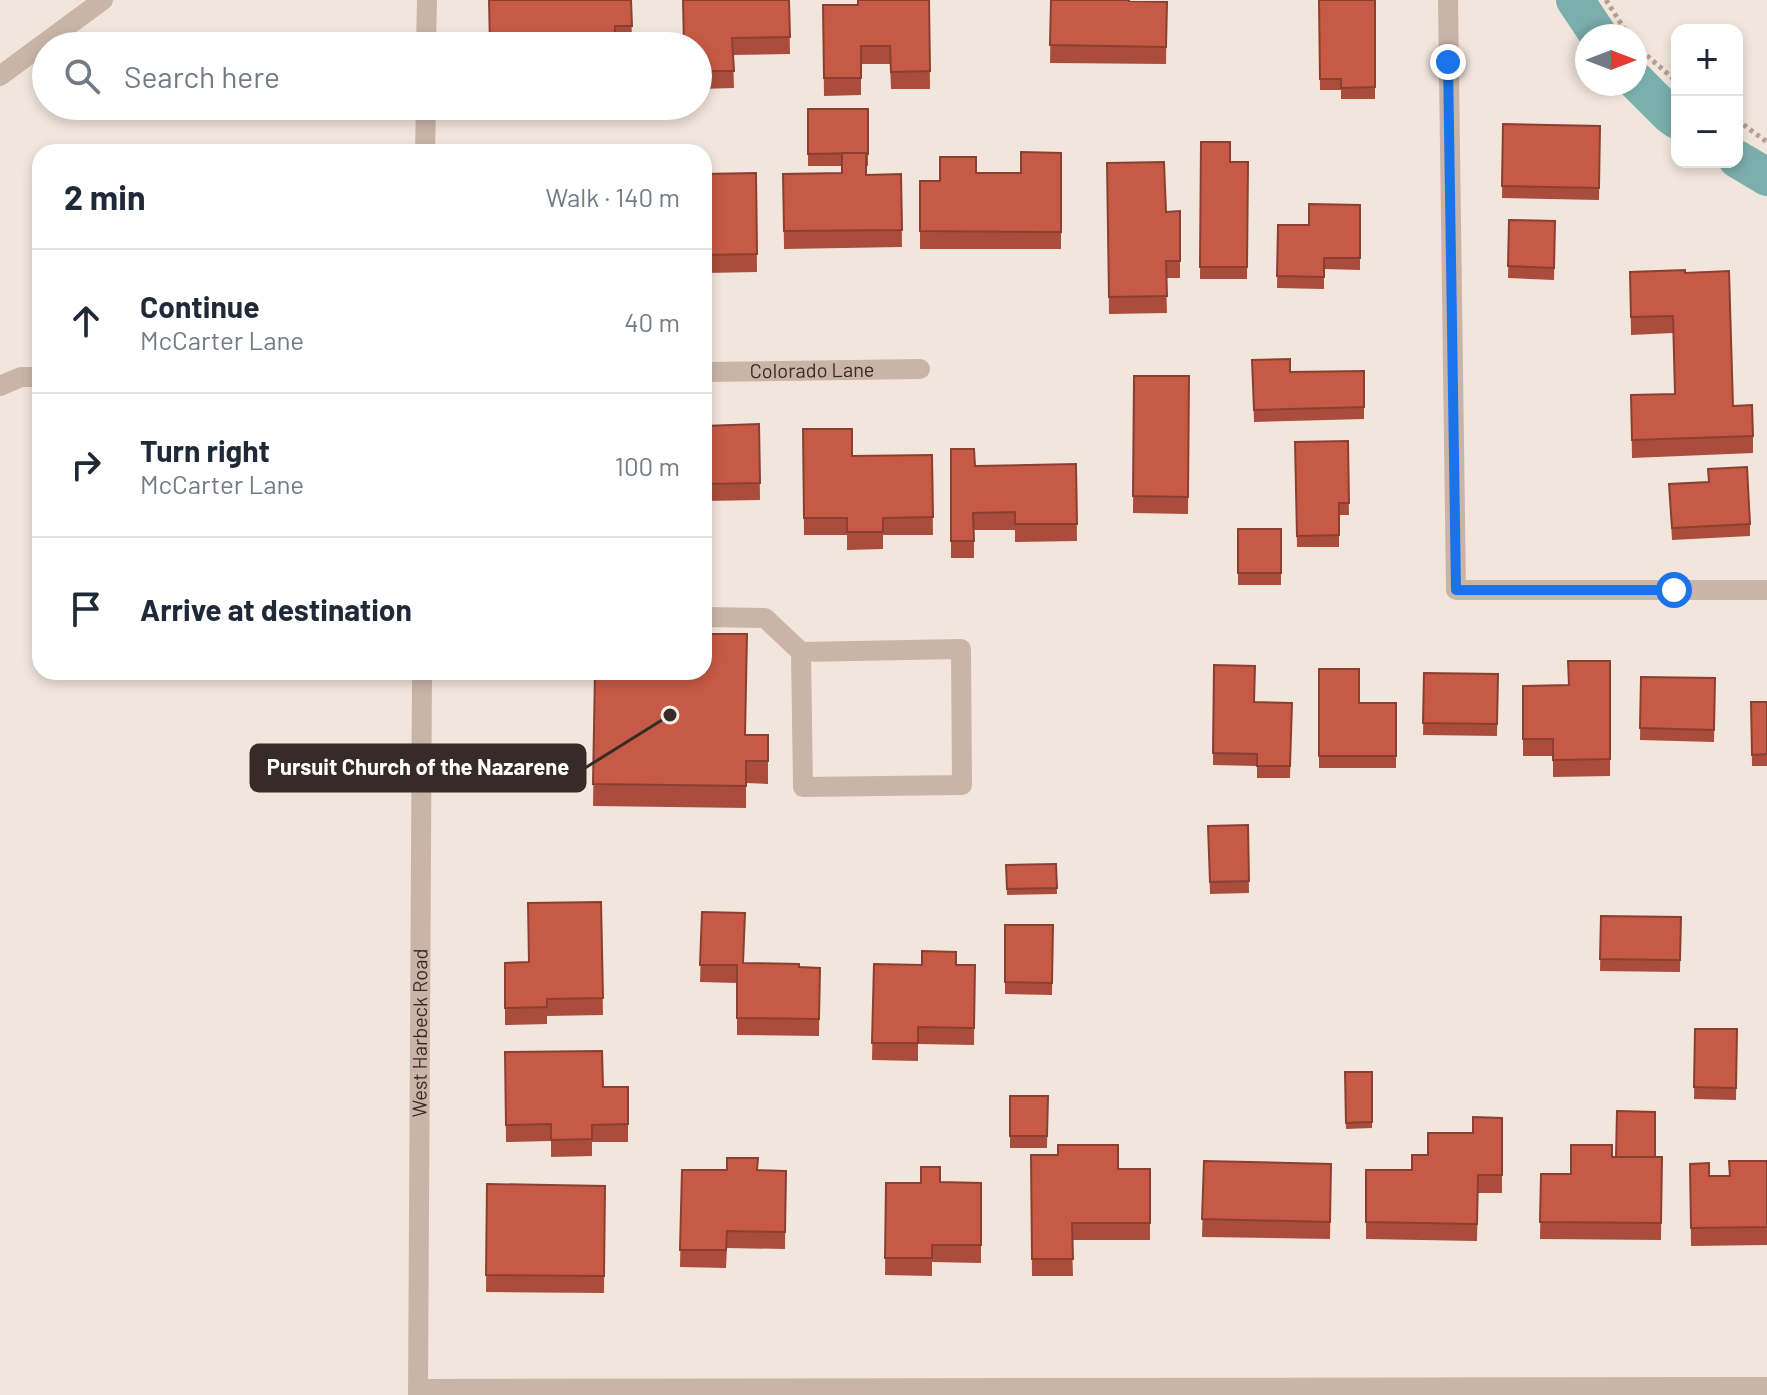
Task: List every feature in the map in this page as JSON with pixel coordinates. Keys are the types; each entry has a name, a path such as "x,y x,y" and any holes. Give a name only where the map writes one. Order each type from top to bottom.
{"street":[{"path":"60,32 103,0"},
{"path":"426,32 427,0"},
{"path":"1448,0 1456,590 1767,590"},
{"path":"0,76 32,52"},
{"path":"425,144 426,120"},
{"name":"Colorado Lane","path":"712,372 920,369"},
{"path":"0,386 21,377 32,377"},
{"path":"712,617 765,618 801,652 961,649 962,785 803,787 801,652"},
{"name":"West Harbeck Road","path":"418,1392 422,680"},
{"path":"418,1392 1767,1387"}],"path":[{"path":"1606,0 1621,24"},
{"path":"1647,56 1671,77"},
{"path":"1743,124 1767,142"}],"building":[{"path":"489,0 631,0 632,26 615,26 615,32 490,32"},
{"path":"683,0 789,0 790,37 732,38 734,71 712,71 712,32 684,32"},
{"path":"858,0 929,0 930,71 891,72 890,46 861,46 861,78 824,78 823,5 858,5"},
{"path":"1051,0 1167,2 1166,47 1050,45"},
{"path":"1319,0 1375,0 1375,87 1341,88 1341,79 1320,79"},
{"path":"808,109 868,109 868,154 808,154"},
{"path":"1503,124 1600,126 1599,188 1502,186"},
{"path":"1201,142 1230,142 1230,162 1248,162 1247,267 1200,267"},
{"path":"1021,152 1061,153 1061,232 920,231 920,181 940,181 940,157 976,157 976,173 1021,173"},
{"path":"842,153 866,153 866,175 901,174 902,230 784,231 783,174 842,173"},
{"path":"1164,162 1166,212 1180,211 1180,261 1166,261 1167,296 1109,297 1107,163"},
{"path":"756,173 757,254 712,255 712,174"},
{"path":"1309,204 1360,205 1360,258 1324,258 1324,277 1277,276 1278,225 1309,225"},
{"path":"1509,220 1555,221 1554,268 1508,266"},
{"path":"1685,270 1685,273 1729,271 1733,406 1752,405 1753,436 1632,440 1631,395 1675,394 1673,316 1631,317 1630,272"},
{"path":"1290,359 1290,372 1364,371 1364,407 1254,410 1252,360"},
{"path":"1134,376 1189,376 1188,497 1133,496"},
{"path":"759,424 760,483 712,484 712,426"},
{"path":"803,429 852,429 852,456 932,455 933,517 883,518 883,532 847,532 847,518 804,518"},
{"path":"1348,441 1349,503 1339,503 1339,535 1297,536 1295,442"},
{"path":"951,449 974,449 975,466 1076,464 1077,524 1015,524 1015,512 973,513 974,541 951,541"},
{"path":"1747,467 1750,524 1672,528 1669,484 1709,482 1708,469"},
{"path":"1238,529 1281,529 1281,573 1238,573"},
{"path":"712,634 747,634 745,735 768,735 768,761 746,761 746,786 593,784 595,680 712,680"},
{"path":"1568,661 1610,661 1610,759 1553,760 1553,739 1523,739 1523,686 1569,685"},
{"path":"1214,665 1255,666 1254,702 1292,703 1290,766 1257,766 1257,754 1213,753"},
{"path":"1319,669 1359,669 1359,703 1396,703 1396,756 1319,756"},
{"path":"1424,673 1498,674 1497,724 1423,723"},
{"path":"1641,677 1715,678 1714,730 1640,728"},
{"path":"1751,702 1767,702 1767,754 1752,755"},
{"path":"1248,825 1249,881 1210,882 1208,826"},
{"path":"1056,864 1057,888 1007,889 1006,865"},
{"path":"601,902 603,998 547,999 547,1007 505,1008 505,963 529,962 528,903"},
{"path":"702,912 745,913 743,963 799,964 799,967 820,968 819,1019 737,1018 737,965 700,965"},
{"path":"1601,916 1681,917 1680,960 1600,959"},
{"path":"1005,925 1053,925 1052,983 1005,982"},
{"path":"922,951 956,952 956,965 975,965 974,1028 918,1027 918,1043 872,1043 874,964 922,965"},
{"path":"1695,1029 1737,1029 1736,1088 1694,1087"},
{"path":"602,1051 603,1087 628,1087 628,1124 592,1125 592,1139 551,1140 551,1124 506,1125 505,1052"},
{"path":"1345,1072 1372,1072 1372,1122 1346,1123"},
{"path":"1010,1096 1048,1096 1047,1136 1010,1136"},
{"path":"1617,1111 1655,1112 1655,1157 1616,1157"},
{"path":"1473,1117 1502,1118 1502,1175 1478,1175 1477,1224 1366,1222 1366,1170 1412,1170 1412,1155 1428,1155 1428,1133 1473,1133"},
{"path":"1058,1145 1118,1145 1118,1169 1150,1169 1150,1223 1072,1223 1073,1259 1032,1259 1031,1155 1058,1155"},
{"path":"1571,1145 1612,1145 1612,1157 1662,1157 1661,1223 1540,1222 1541,1174 1571,1174"},
{"path":"727,1158 758,1158 757,1170 786,1171 785,1232 727,1231 726,1250 680,1250 682,1170 727,1170"},
{"path":"1204,1161 1331,1164 1330,1222 1202,1219"},
{"path":"1729,1161 1767,1161 1767,1227 1691,1228 1690,1164 1709,1163 1709,1176 1730,1176"},
{"path":"921,1167 940,1167 940,1182 981,1183 981,1245 932,1245 932,1258 885,1258 886,1183 921,1183"},
{"path":"487,1184 605,1186 604,1276 486,1275"}],"waterway":[{"path":"1575,0 1591,24"},
{"path":"1647,92 1671,116"},
{"path":"1743,163 1767,177"}],"place":[{"name":"Pursuit Church of the Nazarene","path":"670,715"}],"route":[{"path":"1448,62 1456,590 1674,590"}]}
